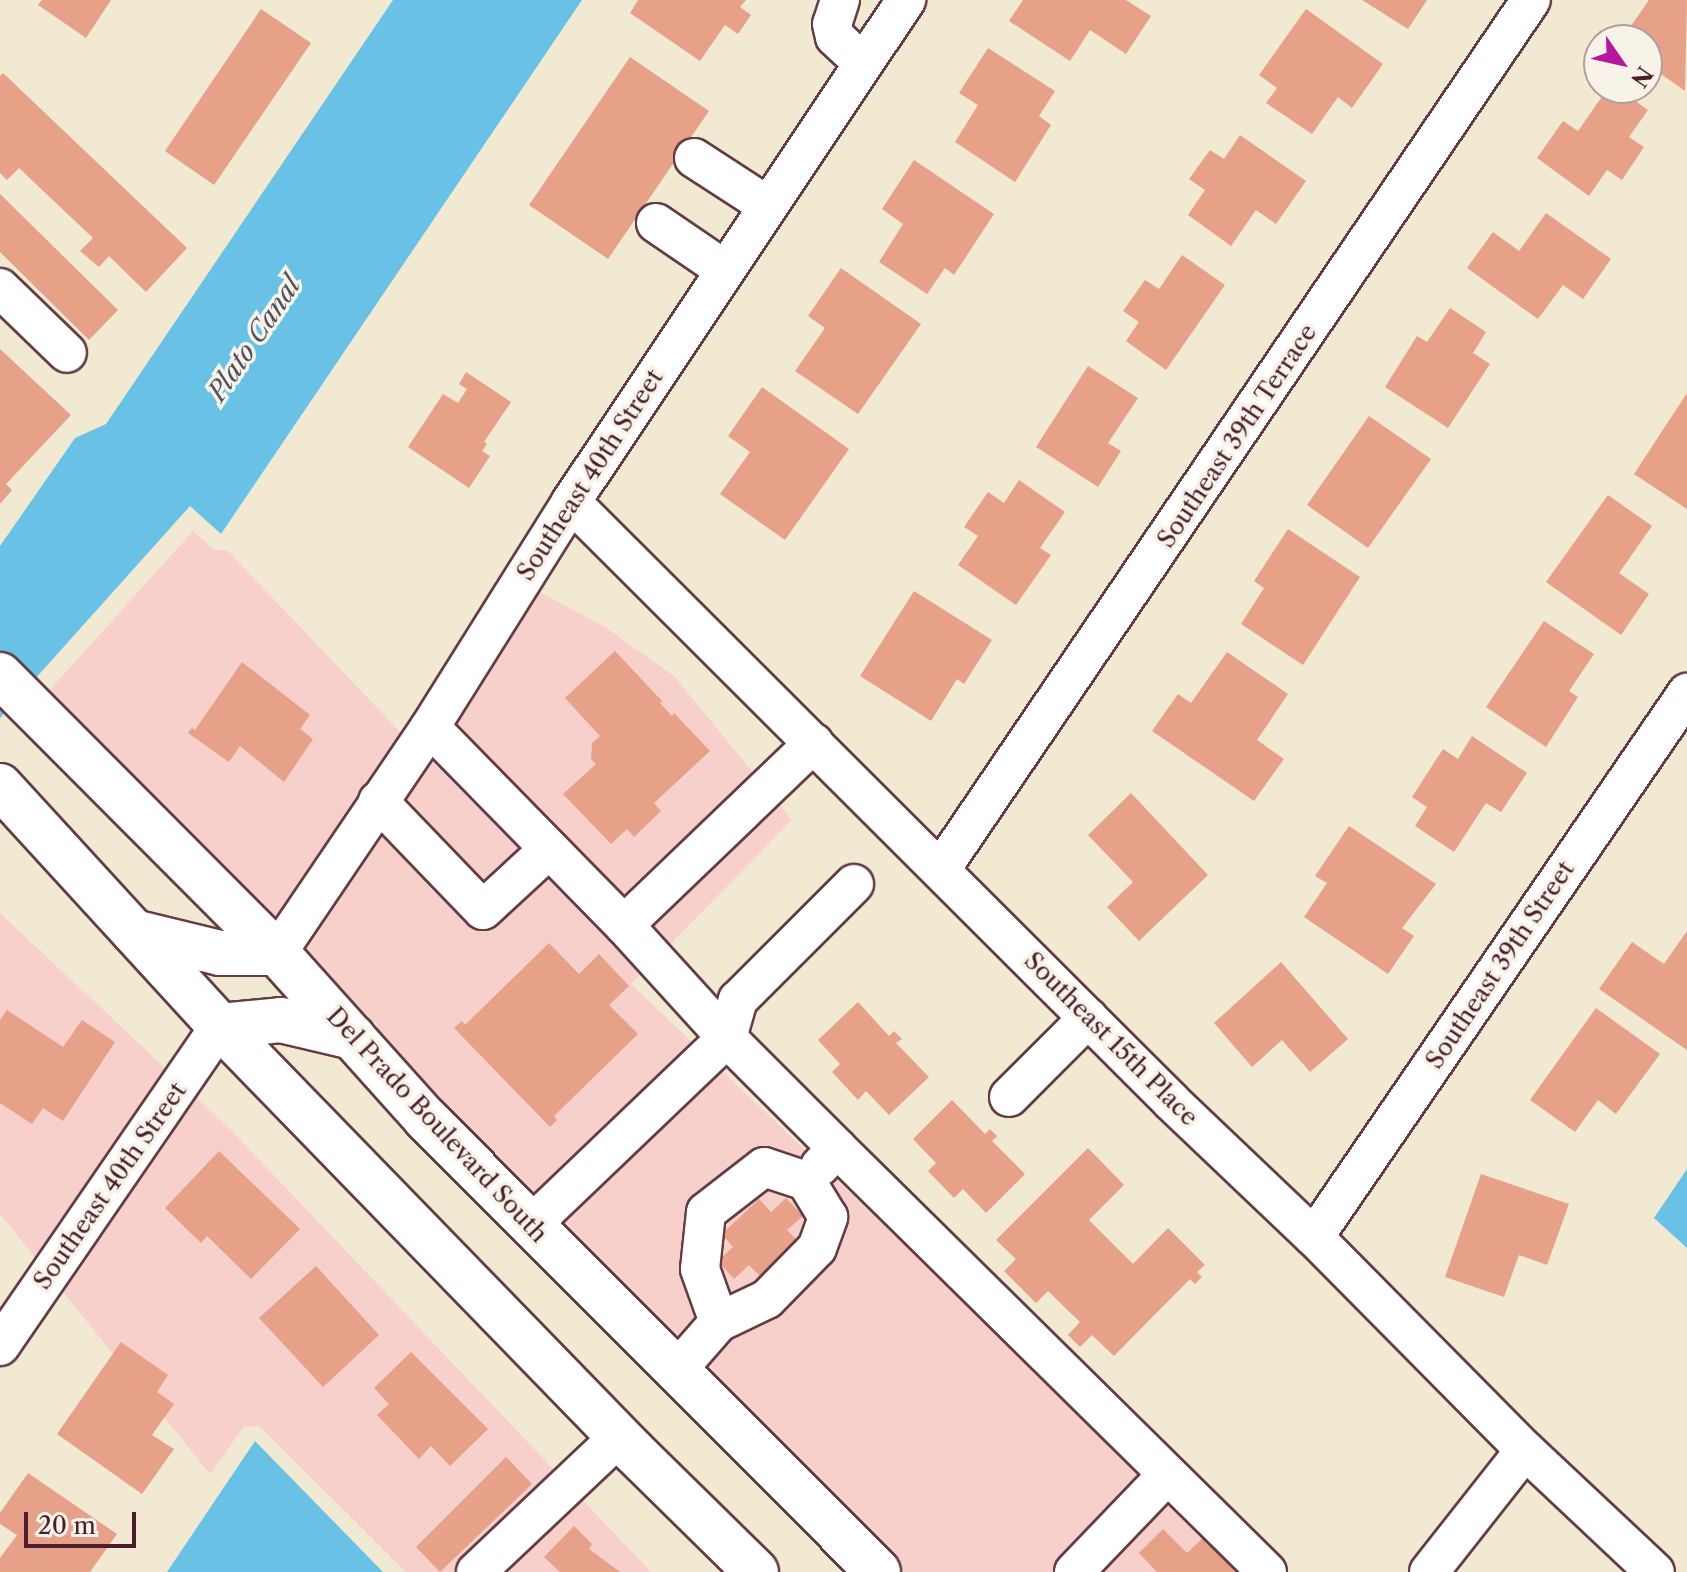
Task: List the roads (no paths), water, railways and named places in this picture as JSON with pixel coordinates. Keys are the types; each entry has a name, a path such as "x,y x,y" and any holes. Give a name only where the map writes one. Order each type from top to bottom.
{"main road":[{"name":"Del Prado Boulevard South","path":"14,688 277,953 426,1119 878,1572"},
{"path":"0,786 220,1026 619,1437 756,1572"},
{"path":"134,932 220,953 277,953"},
{"path":"220,1026 281,1020 353,1037"}],"street":[{"path":"840,0 832,24 835,37 863,63"},
{"name":"Southeast 40th Street","path":"277,953 430,727 571,502 906,0"},
{"name":"Southeast 39th Terrace","path":"941,869 1531,0"},
{"path":"694,158 768,206"},
{"path":"656,223 725,270"},
{"path":"0,288 67,353"},
{"name":"Southeast 15th Place","path":"571,502 1525,1450 1655,1572"},
{"name":"Southeast 39th Street","path":"1314,1237 1687,693"},
{"path":"430,727 624,925 727,1038 1166,1476 1267,1572"},
{"path":"624,925 814,743"},
{"path":"378,801 483,910 549,849"},
{"path":"531,1225 727,1038 738,1000 854,884"},
{"path":"1009,1097 1088,1018"},
{"name":"Southeast 40th Street","path":"0,1346 220,1026"},
{"path":"806,1181 837,1148"},
{"path":"677,1370 719,1322 767,1299 817,1248 828,1217 806,1181 764,1167 706,1212 700,1269 719,1322"},
{"path":"476,1572 619,1437"},
{"path":"1429,1572 1525,1450"},
{"path":"1074,1572 1166,1476"}],"water":[{"name":"Plato Canal","path":"393,0 582,0 221,534 190,506 0,718 0,546 75,438 106,424"},
{"path":"1687,1169 1687,1248 1654,1218"},
{"path":"255,1441 383,1572 167,1572"}]}
